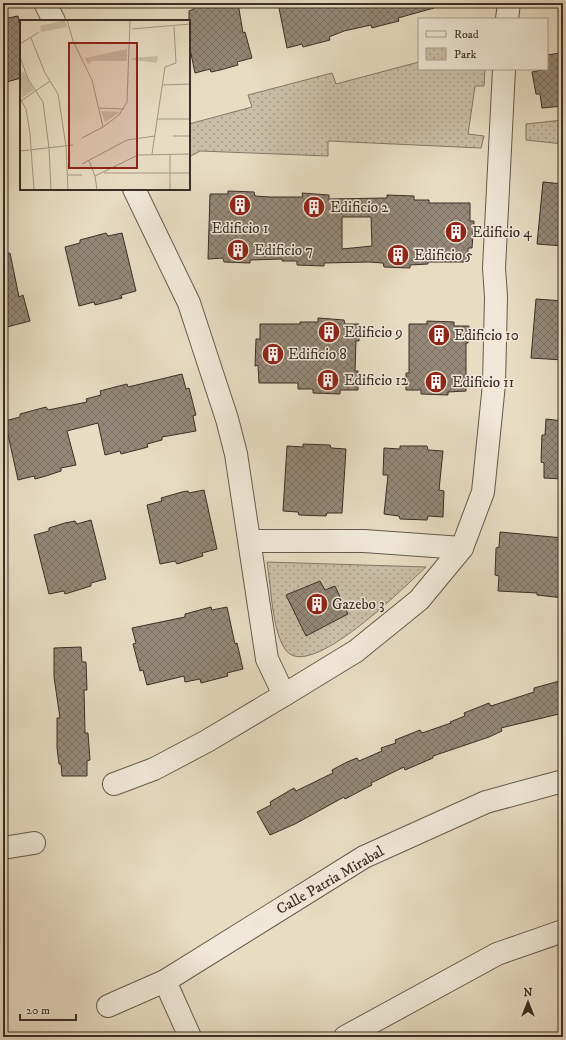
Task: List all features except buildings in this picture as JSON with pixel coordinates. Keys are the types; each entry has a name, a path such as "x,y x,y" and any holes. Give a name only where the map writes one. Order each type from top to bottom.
{"street":[{"path":"45,3 54,20"},
{"path":"507,18 509,3"},
{"path":"114,784 160,766 207,741 356,651 419,600 462,548 483,492 494,384 496,297 494,268 504,70"},
{"path":"134,190 189,303 228,419 236,454 267,659 284,695"},
{"path":"250,541 364,542 462,548"},
{"name":"Calle Patria Mirabal","path":"108,1006 165,981 364,857 486,802 563,781"},
{"path":"3,848 34,843"},
{"path":"345,1037 497,954 563,931"},
{"path":"165,981 190,1037"}],"green space":[{"path":"418,62 418,70 485,70 484,86 475,86 468,134 484,136 481,148 328,141 328,156 200,151 190,156 190,124 252,107 248,95 332,73 336,84"},
{"path":"563,120 563,144 526,140 526,124"},
{"path":"267,562 426,567 400,592 357,628 335,643 314,654 297,656 285,649 277,631"}],"place":[{"name":"Edificio 1","path":"240,205"},
{"name":"Edificio 2","path":"314,207"},
{"name":"Edificio 4","path":"456,232"},
{"name":"Edificio 7","path":"238,250"},
{"name":"Edificio 5","path":"398,255"},
{"name":"Edificio 9","path":"329,332"},
{"name":"Edificio 10","path":"439,335"},
{"name":"Edificio 8","path":"273,354"},
{"name":"Edificio 12","path":"328,380"},
{"name":"Edificio 11","path":"436,382"},
{"name":"Gazebo 3","path":"317,604"}]}
